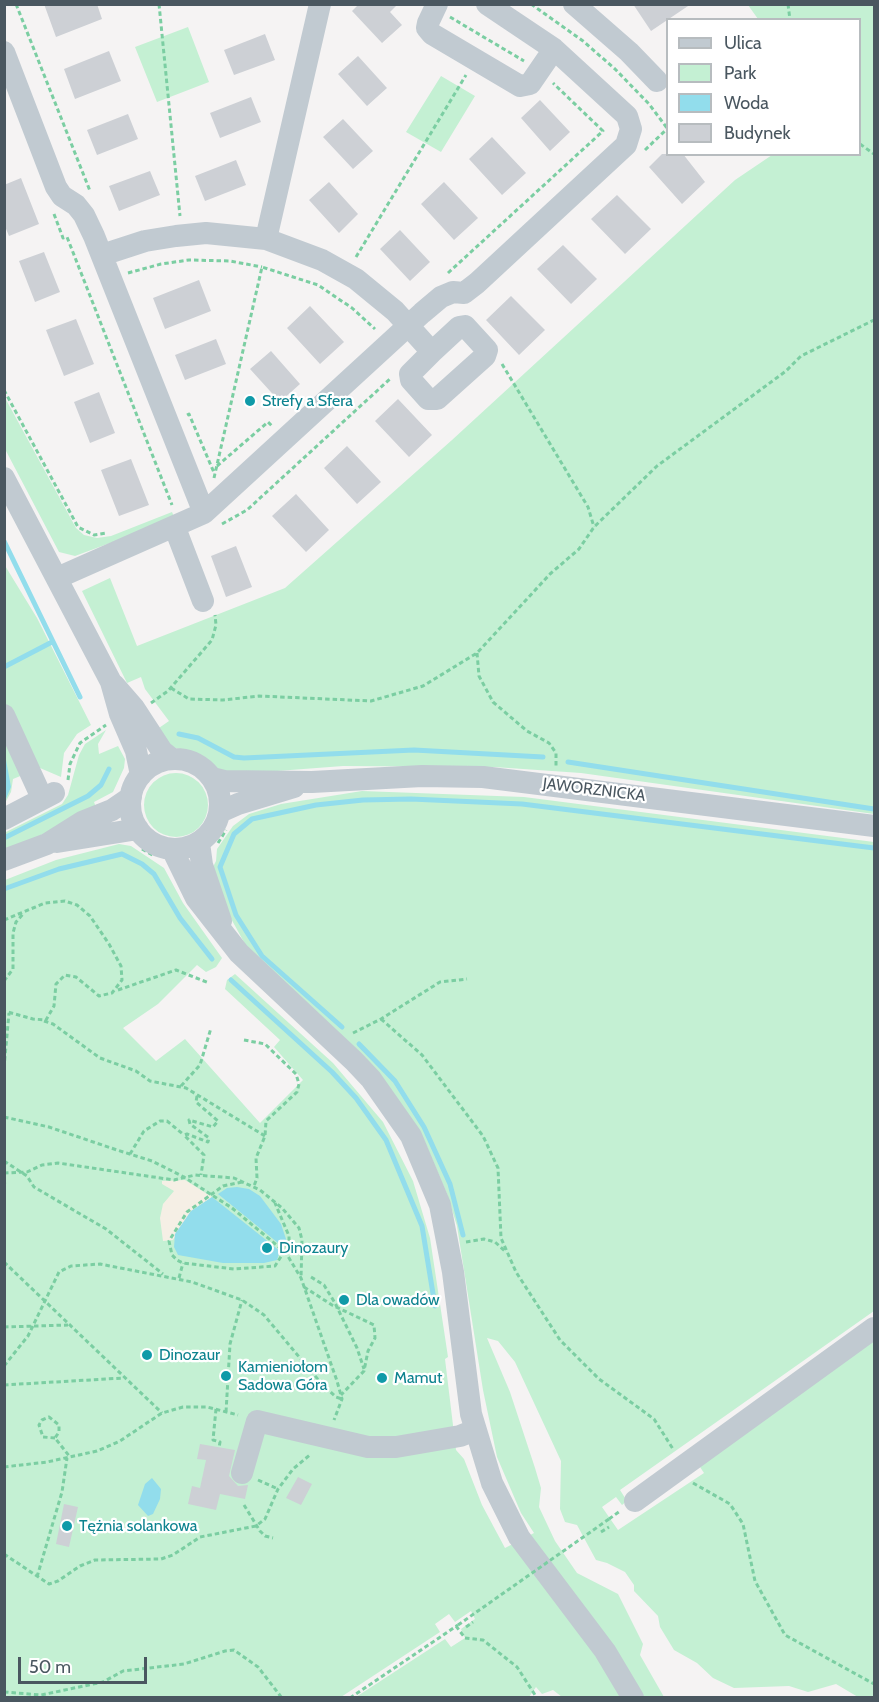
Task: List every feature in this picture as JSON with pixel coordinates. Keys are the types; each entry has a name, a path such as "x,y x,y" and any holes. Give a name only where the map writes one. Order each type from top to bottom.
{"street":[{"path":"266,239 320,4"},
{"path":"57,578 205,513 403,321 441,297 453,292 464,293 477,283 629,140 631,129 627,116 554,49 487,4"},
{"path":"574,4 629,52 657,81"},
{"path":"436,7 427,28 432,34 519,86 530,84 554,49"},
{"path":"4,52 56,187 62,196 76,205 84,215 102,255 205,513"},
{"path":"102,255 145,241 206,233 266,239 322,260 356,279 403,321 432,352"},
{"path":"465,326 486,346 487,350 485,356 433,401 428,399 411,380 410,374 432,352 459,327 465,326"},
{"path":"4,478 111,682 120,714 136,751 141,775"},
{"path":"175,528 210,607"},
{"path":"111,682 134,708 162,751 172,759"},
{"path":"4,716 48,796 4,819"},
{"path":"137,837 130,810 131,797 141,775 157,763 172,759 193,762 212,778 225,818 216,824 201,865 225,934"},
{"name":"JAWORZNICKA","path":"212,778 224,781 312,782 422,776 483,777 874,826"},
{"name":"JAWORZNICKA","path":"225,818 238,804 312,782"},
{"path":"4,860 47,844 82,822 112,810 131,797"},
{"path":"47,844 137,837 160,847 225,934 262,976 338,1045 371,1079 411,1136 440,1205 475,1430 492,1483 519,1537 605,1651 633,1698"},
{"path":"165,854 187,848 206,847"},
{"path":"635,1501 874,1328"},
{"path":"242,1473 257,1421 325,1439 368,1447 396,1447 460,1436 475,1430"}],"path":[{"path":"16,4 92,198"},
{"path":"159,4 178,216 188,216"},
{"path":"531,4 583,41 615,69 666,125"},
{"path":"436,7 489,38 538,71 603,130 445,275"},
{"path":"363,263 355,258 489,38"},
{"path":"861,145 874,154"},
{"path":"51,207 63,238 67,237 173,508 235,519 393,376"},
{"path":"129,284 124,274 161,264 189,260 230,261 262,267 318,285 352,308 379,333 403,321"},
{"path":"205,513 262,267"},
{"path":"171,688 189,699 223,700 259,696 371,701 423,686 477,653 550,574 579,549 594,527 657,466 786,371 801,356 874,320"},
{"path":"487,350 501,362 509,374 543,436 588,507 594,527"},
{"path":"4,390 78,527 94,535 117,529"},
{"path":"182,417 189,414 215,475"},
{"path":"217,466 268,422 274,428"},
{"path":"145,707 171,688 212,640 216,625 210,607"},
{"path":"477,653 479,676 493,702 527,731 549,743 556,753 556,785"},
{"path":"206,847 225,818"},
{"path":"137,837 165,854"},
{"path":"4,920 56,902 71,903 83,910 109,944 121,966 122,980 116,991"},
{"path":"4,981 13,969 13,933 16,922 24,912"},
{"path":"43,1021 53,1011 56,984 65,975 76,977 99,996 176,970 209,983"},
{"path":"338,1045 350,1034 381,1019 440,982 467,979"},
{"path":"4,1011 53,1024 100,1058 136,1071 150,1081 181,1086 231,1113 265,1136"},
{"path":"4,1068 9,1013"},
{"path":"381,1019 422,1055 483,1136 498,1168 501,1238 531,1297 560,1340 599,1379 654,1419 670,1441 681,1467 695,1486 730,1504 739,1517 748,1540 755,1581 785,1635 874,1684"},
{"path":"181,1086 200,1065 211,1028"},
{"path":"244,1040 265,1044 296,1074 299,1084 297,1092 266,1121 265,1136 256,1158 254,1186"},
{"path":"184,1135 208,1142 209,1138 190,1124 189,1120 213,1127 219,1121 196,1102 197,1096"},
{"path":"4,1117 49,1127 130,1154 184,1177 211,1192 286,1253 301,1278 341,1397"},
{"path":"130,1154 144,1131 160,1121 167,1120 204,1155 201,1175"},
{"path":"4,1161 21,1171 34,1187 106,1229 163,1274"},
{"path":"4,1173 58,1163 174,1180 201,1175 234,1178 254,1186 275,1203 299,1228 302,1240 301,1278"},
{"path":"244,1182 231,1183 211,1192 187,1212 171,1233 169,1247 172,1255 183,1263 234,1269 276,1266 286,1253 289,1236 275,1203"},
{"path":"448,1245 484,1239 495,1242 508,1253"},
{"path":"4,1262 162,1413"},
{"path":"179,1278 183,1263"},
{"path":"4,1366 20,1348 33,1326 59,1272 71,1266 100,1264 179,1278 242,1300 264,1315 321,1383 336,1397 341,1397"},
{"path":"311,1277 324,1285 337,1308 357,1348 364,1371"},
{"path":"304,1287 337,1308 374,1325 375,1338 368,1351 364,1371 341,1397"},
{"path":"226,1412 230,1344 242,1300"},
{"path":"4,1327 68,1325"},
{"path":"4,1385 123,1377"},
{"path":"4,1467 68,1458 97,1451 120,1441 162,1413 183,1407 216,1409 257,1421"},
{"path":"216,1409 213,1440 220,1442 219,1448"},
{"path":"49,1417 55,1420 59,1432 55,1438 43,1437 39,1425 42,1420 49,1417"},
{"path":"37,1577 62,1492 68,1458 55,1438"},
{"path":"4,1554 49,1584 95,1560 161,1559 172,1555 200,1537 256,1526 265,1519 278,1489 293,1469 321,1448 325,1439"},
{"path":"244,1505 256,1526 265,1536 273,1538"},
{"path":"350,1698 609,1519"},
{"path":"601,1533 609,1527"},
{"path":"466,1627 473,1622"},
{"path":"457,1626 465,1638 483,1640 517,1667 537,1698"},
{"path":"4,1692 41,1695 75,1686 103,1682 123,1671 184,1664 234,1650 258,1667 282,1698"}],"green space":[{"path":"748,5 874,5 874,814 581,773 494,767 343,766 225,775 197,754 172,747 156,730 169,721 145,689 141,677 127,683 82,591 110,578 137,646 285,588 452,440 735,180 771,156 861,156 861,18 757,18"},
{"path":"188,27 209,82 157,102 135,47"},
{"path":"441,76 475,96 441,152 406,132"},
{"path":"4,396 76,528 84,535 97,538 111,536 172,512 175,519 75,556 59,552 5,449"},
{"path":"4,564 37,618 91,725 77,734 64,753 61,777 40,768 13,779 11,792 5,803"},
{"path":"106,730 98,744 99,754 118,746 125,759 124,768 113,792 94,802 97,810 5,851 4,833 62,804 68,795 79,755 85,744"},
{"path":"176,773 194,779 202,787 208,805 202,823 194,831 176,837 158,831 150,823 144,805 150,787 158,779"},
{"path":"362,791 524,797 874,842 874,1311 620,1490 627,1501 622,1505 616,1497 602,1507 618,1530 704,1473 698,1464 874,1337 874,1697 858,1697 836,1684 808,1692 789,1686 734,1688 713,1678 697,1663 674,1650 660,1627 658,1616 634,1591 634,1585 625,1572 596,1560 577,1525 565,1522 560,1509 561,1461 515,1362 498,1341 487,1338 510,1392 541,1488 539,1507 555,1541 577,1573 618,1594 643,1644 640,1655 664,1697 562,1697 553,1690 542,1694 536,1687 529,1697 356,1697 445,1639 451,1647 465,1638 461,1629 475,1619 471,1611 455,1622 449,1614 435,1624 440,1632 341,1697 5,1698 5,880 56,860 119,844 131,846 164,868 183,903 222,958 216,967 206,972 197,965 158,1004 123,1028 156,1061 185,1039 260,1123 303,1080 274,1047 280,1040 225,989 227,980 235,974 333,1063 383,1122 413,1181 430,1238 448,1357 445,1359 456,1450 464,1459 482,1505 505,1548 534,1533 521,1513 497,1457 483,1390 457,1226 447,1194 424,1140 245,944 229,915 212,869 216,861 217,849 233,826 249,814 281,804"}],"sand":[{"path":"185,1180 212,1197 191,1211 173,1240 163,1241 160,1218 163,1204 174,1191 162,1184 162,1181"}],"water":[{"path":"4,749 11,787 5,801 4,801"},
{"path":"227,1188 249,1189 260,1196 281,1224 286,1239 283,1247 218,1194"},
{"path":"212,1197 280,1251 277,1260 264,1263 223,1263 178,1255 174,1247 175,1234 191,1211"},
{"path":"152,1478 161,1489 160,1499 153,1514 148,1516 138,1505 145,1484"}],"building":[{"path":"44,4 97,4 102,19 56,37"},
{"path":"359,4 398,4 390,12 402,25 382,43 352,11"},
{"path":"633,4 691,4 670,18 666,18 666,21 651,31"},
{"path":"265,34 275,60 234,75 224,50"},
{"path":"109,51 121,81 75,99 64,69"},
{"path":"358,56 387,88 367,106 338,74"},
{"path":"251,97 261,122 220,138 210,113"},
{"path":"540,100 570,132 550,151 521,118"},
{"path":"128,114 138,139 97,155 87,130"},
{"path":"343,119 373,151 353,169 323,137"},
{"path":"492,137 526,173 502,195 469,159"},
{"path":"662,154 685,156 705,182 682,204 649,167"},
{"path":"236,160 246,185 205,201 195,176"},
{"path":"150,171 160,195 119,211 109,186"},
{"path":"21,178 39,224 9,236 4,224 4,185"},
{"path":"329,182 358,214 339,233 309,200"},
{"path":"444,182 478,218 454,240 421,204"},
{"path":"617,195 651,229 625,254 591,219"},
{"path":"400,230 430,262 410,281 380,249"},
{"path":"563,245 597,279 571,304 537,269"},
{"path":"44,252 60,292 35,302 19,261"},
{"path":"199,280 211,311 165,329 153,298"},
{"path":"511,296 545,330 519,355 486,320"},
{"path":"310,306 344,342 320,364 287,328"},
{"path":"76,319 94,364 64,376 46,330"},
{"path":"216,339 226,364 185,380 175,355"},
{"path":"271,351 300,384 280,402 250,369"},
{"path":"99,392 115,433 90,443 74,402"},
{"path":"398,399 432,435 409,457 375,421"},
{"path":"347,446 381,482 357,504 324,468"},
{"path":"131,459 149,505 119,516 101,470"},
{"path":"296,494 329,530 306,552 272,516"},
{"path":"236,546 252,587 226,597 211,556"},
{"path":"200,1444 235,1450 229,1476 238,1486 248,1485 245,1499 220,1494 216,1510 188,1504 192,1486 200,1488 206,1460 197,1459"},
{"path":"298,1477 312,1484 301,1505 286,1498"},
{"name":"Tężnia solankowa","path":"64,1504 78,1507 69,1547 56,1544"}],"waterway":[{"path":"4,541 80,697"},
{"path":"4,667 52,642"},
{"path":"179,734 198,738 234,757 244,758 414,750 543,757"},
{"path":"568,762 874,809"},
{"path":"4,838 88,796 101,785 109,769"},
{"path":"342,1027 262,956 236,915 220,867 234,834 252,819 316,805 363,800 411,799 522,804 874,848"},
{"path":"4,889 59,869 122,854 142,864 154,874 180,918 212,959"},
{"path":"231,980 332,1072 356,1098 386,1140 422,1226 435,1306"},
{"path":"359,1044 395,1081 424,1127 450,1184 463,1235"}],"place":[{"name":"Strefy a Sfera","path":"250,401"},
{"name":"Dinozaury","path":"267,1248"},
{"name":"Dla owadów","path":"344,1300"},
{"name":"Dinozaur","path":"147,1355"},
{"name":"Kamieniołom Sadowa Góra","path":"226,1376"},
{"name":"Mamut","path":"382,1378"},
{"name":"Tężnia solankowa","path":"67,1526"}]}
